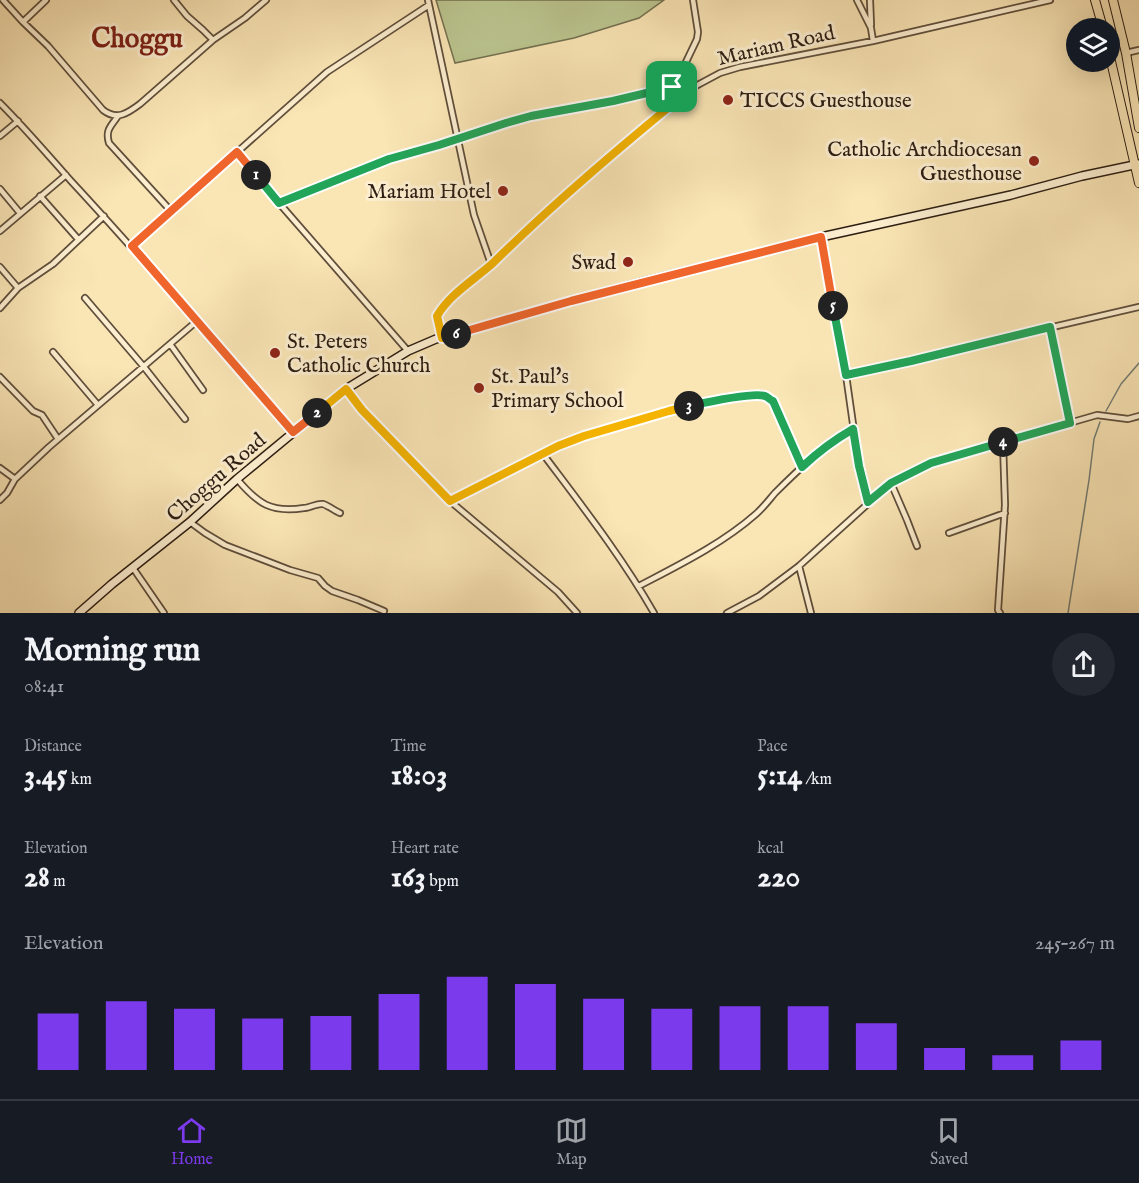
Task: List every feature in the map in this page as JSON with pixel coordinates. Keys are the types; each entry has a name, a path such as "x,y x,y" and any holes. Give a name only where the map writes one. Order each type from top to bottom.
{"highway":[{"path":"1095,0 1100,18"},
{"path":"1113,0 1126,53 1139,128"},
{"path":"1114,72 1137,164 1139,183"}],"main road":[{"name":"Choggu Road","path":"79,613 346,389 408,351 442,338 571,301 821,237 1011,195 1137,164"}],"street":[{"path":"3,0 48,46 104,110 118,116 128,113 140,104 213,40 266,0"},
{"path":"23,22 46,0"},
{"path":"174,0 187,16 213,40"},
{"path":"279,203 389,159 531,116 691,86 686,62 698,32 693,0"},
{"path":"857,0 871,28"},
{"path":"870,0 873,41"},
{"name":"Mariam Road","path":"442,338 437,316 444,305 536,221 691,86 740,67 873,41 1050,0"},
{"path":"132,246 327,72 428,2 474,215 491,264"},
{"path":"1126,53 1139,50"},
{"path":"0,103 132,246 293,432"},
{"path":"118,116 108,131 109,143 171,211"},
{"path":"0,136 18,121"},
{"path":"237,152 408,351"},
{"path":"0,231 66,175"},
{"path":"0,189 20,213"},
{"path":"40,196 78,239"},
{"path":"0,308 18,288 53,264 104,216"},
{"path":"821,237 846,375 859,466 868,502"},
{"path":"0,267 18,288"},
{"path":"85,297 184,419"},
{"path":"846,375 1139,308"},
{"path":"0,500 15,479 58,439 197,321"},
{"path":"1050,327 1070,423"},
{"path":"170,344 203,390"},
{"path":"53,352 99,405"},
{"path":"0,377 33,411 42,415 58,439"},
{"path":"346,389 362,410 450,501 558,592 577,613"},
{"path":"450,501 584,436 669,411 754,395 764,395 773,401 802,467"},
{"path":"727,613 759,596 799,566 891,483 931,463 1097,415 1128,419 1139,416"},
{"path":"639,586 738,529 817,453 853,429"},
{"path":"1000,613 998,610 1005,513 1003,442"},
{"path":"543,454 600,530 639,586 654,613"},
{"path":"0,468 15,479"},
{"path":"237,480 259,502 265,504 290,510 324,504 340,513"},
{"path":"891,483 908,520 916,546"},
{"path":"949,533 1005,513"},
{"path":"190,522 225,545 290,570 318,578 332,591 384,612"},
{"path":"799,566 811,613"},
{"path":"133,568 164,613"}],"green space":[{"path":"436,0 664,0 639,18 574,38 455,63"}],"waterway":[{"path":"1106,411 1121,384 1139,363"},
{"path":"1068,613 1094,439 1100,422"}],"place":[{"name":"TICCS Guesthouse","path":"728,100"},
{"name":"Catholic Archdiocesan Guesthouse","path":"1034,161"},
{"name":"Mariam Hotel","path":"503,191"},
{"name":"Swad","path":"628,262"},
{"name":"St. Peters Catholic Church","path":"275,353"},
{"name":"St. Paul's Primary School","path":"479,388"}],"district":[{"name":"Choggu","path":"137,38"}],"route":[{"path":"691,84 692,88 585,178 444,305 437,316 442,338 571,301 821,237 846,375 1050,327 1070,423 931,463 891,483 868,502 853,429 817,453 802,467 773,401 764,395 754,395 669,411 584,436 558,446 450,501 362,410 346,389 293,432 132,246 237,152 279,203 389,159 506,123 672,87 691,84"}]}
